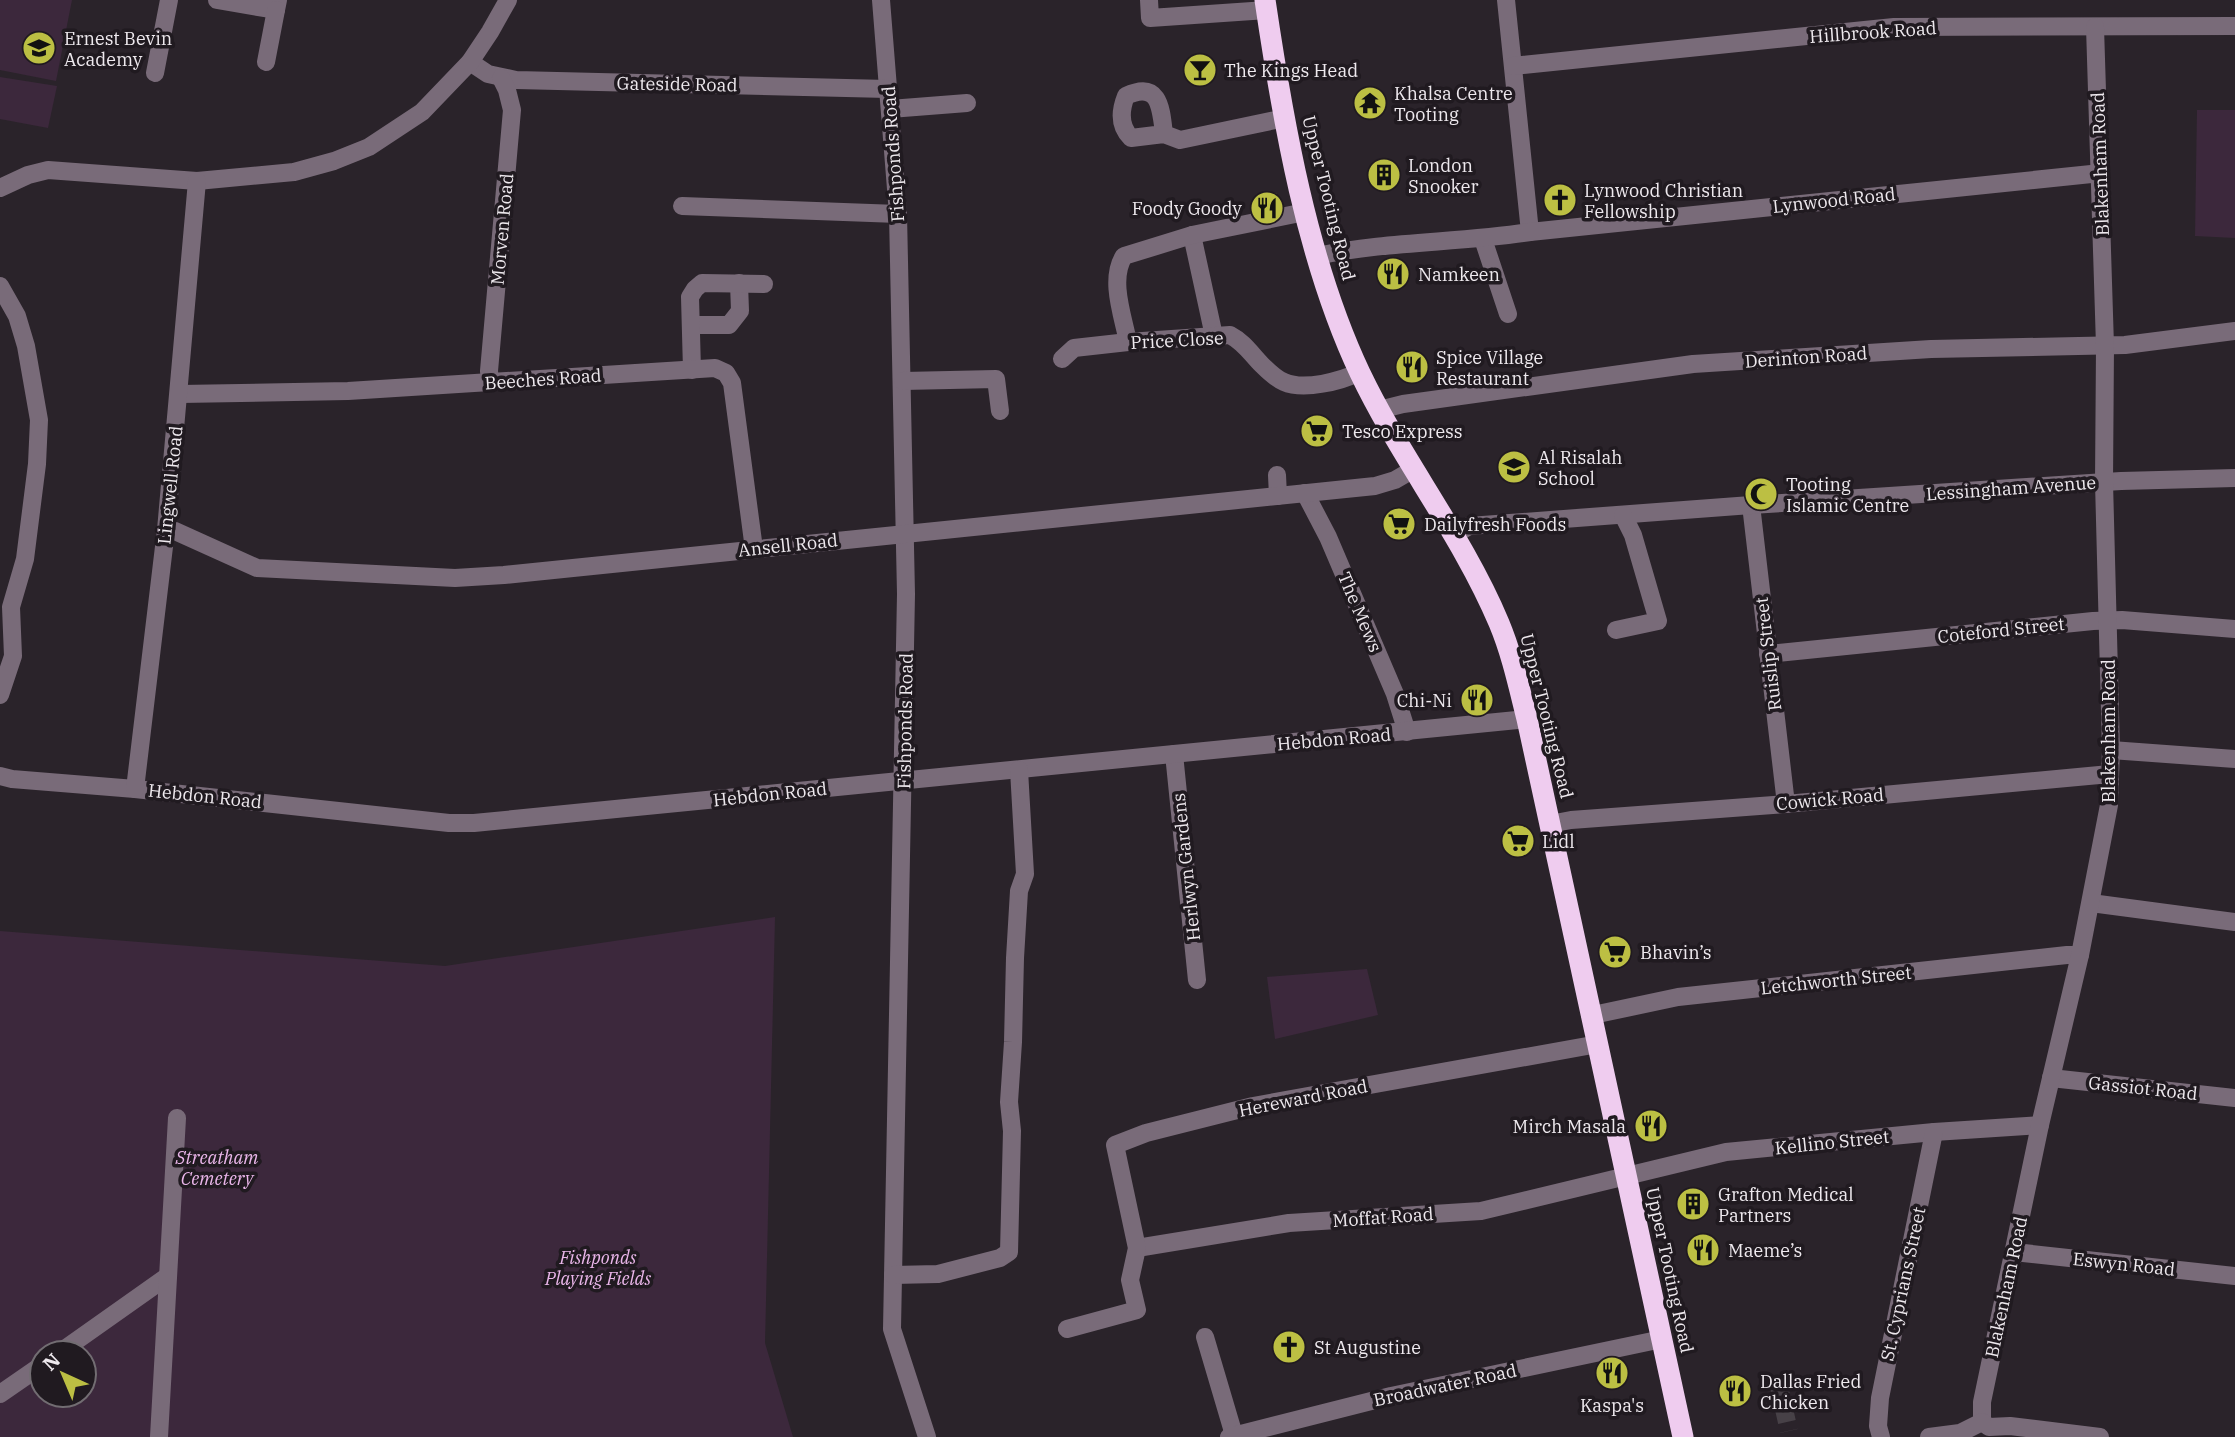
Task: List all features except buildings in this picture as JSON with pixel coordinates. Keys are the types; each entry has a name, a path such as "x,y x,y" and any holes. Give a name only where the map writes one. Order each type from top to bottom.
{"highway":[{"name":"Upper Tooting Road","path":"1266,5 1285,118 1305,212 1345,340 1379,410 1454,535 1500,626 1527,719 1683,1437"}],"street":[{"path":"155,73 169,0"},
{"path":"217,0 277,5 266,62"},
{"path":"0,188 28,174 48,170 197,181 294,172 334,162 369,147 422,112 470,62 508,0"},
{"name":"Fishponds Road","path":"881,0 898,214 906,594 892,1329 927,1437"},
{"path":"1149,0 1150,18 1266,5"},
{"path":"1506,0 1530,232"},
{"name":"Hillbrook Road","path":"1513,66 1894,27 2235,26"},
{"name":"Blakenham Road","path":"1982,1422 1982,1402 2106,829 2111,750 2104,482 2105,346 2095,27"},
{"name":"Gateside Road","path":"470,62 501,78 888,89"},
{"name":"Morven Road","path":"490,382 511,120 511,101 501,78"},
{"path":"890,109 967,103"},
{"path":"1164,134 1180,140 1285,118"},
{"name":"Lynwood Road","path":"1317,256 1355,249 1483,239 2101,173"},
{"name":"Lingwell Road","path":"135,789 180,394 197,181"},
{"path":"682,206 898,214"},
{"path":"1128,342 1118,286 1119,265 1124,256 1192,235 1305,212"},
{"path":"1192,235 1214,336"},
{"path":"1483,239 1508,314"},
{"path":"692,370 690,297 695,289 702,283 764,284"},
{"path":"691,325 729,324 734,321 740,312 739,283"},
{"path":"0,286 17,316 26,346 39,420 37,464 25,559 11,607 13,656 0,695"},
{"name":"Derinton Road","path":"1379,410 1403,404 1693,364 1931,349 2105,346 2235,331"},
{"name":"Price Close","path":"1062,359 1073,348 1230,335 1240,340 1260,363 1284,382 1318,384 1360,372"},
{"name":"Beeches Road","path":"180,394 334,392 715,368 729,376 733,393 754,549"},
{"path":"903,381 996,379 1000,411"},
{"name":"Ansell Road","path":"166,530 176,531 257,568 455,579 1384,485 1414,469"},
{"path":"1277,475 1278,496"},
{"name":"Lessingham Avenue","path":"1454,535 1469,526 1751,505 2104,482 2235,478"},
{"name":"The Mews","path":"1306,493 1328,537 1395,694 1408,732"},
{"name":"Ruislip Street","path":"1751,505 1786,804"},
{"path":"1616,630 1658,621 1633,535 1623,515"},
{"name":"Coteford Street","path":"1768,653 2108,620 2235,629"},
{"name":"Hebdon Road","path":"6,777 449,823 474,823 1527,719"},
{"path":"2111,750 2235,759"},
{"name":"Herlwyn Gardens","path":"1174,754 1197,980"},
{"path":"893,1275 938,1274 1000,1258 1009,1252 1012,1131 1009,1102 1015,957 1019,891 1025,874 1019,770"},
{"name":"Cowick Road","path":"1550,824 1571,820 1786,804 2110,774"},
{"path":"2091,903 2235,922"},
{"name":"Letchworth Street","path":"1593,1015 1678,996 2067,955 2080,956"},
{"name":"Hereward Road","path":"1137,1248 1115,1145 1146,1133 1253,1106 1598,1044"},
{"name":"Gassiot Road","path":"2051,1078 2235,1098"},
{"path":"159,1437 177,1118"},
{"name":"Kellino Street","path":"1626,1175 1726,1152 1934,1132 2040,1125"},
{"name":"St. Cyprians Street","path":"1881,1437 1878,1426 1880,1398 1934,1132"},
{"name":"Moffat Road","path":"1137,1248 1289,1223 1481,1211 1626,1175"},
{"path":"1067,1329 1137,1310 1130,1280 1137,1248"},
{"name":"Eswyn Road","path":"2014,1252 2235,1276"},
{"path":"79,1339 168,1276"},
{"path":"1205,1337 1232,1436"},
{"name":"Broadwater Road","path":"1232,1436 1391,1396 1662,1339"},
{"path":"0,1394 28,1375"},
{"path":"1929,1437 1960,1433 1982,1422 1989,1427 2010,1426 2098,1437"}],"green space":[{"path":"0,0 72,0 56,81 0,70"},
{"path":"0,77 57,86 48,128 0,119"},
{"path":"2197,110 2235,110 2235,238 2195,236"},
{"path":"775,917 765,1343 793,1437 0,1437 0,931 445,966"},
{"path":"1367,969 1378,1015 1275,1039 1267,977"}],"tunnel":[{"path":"1777,1378 1789,1431"}],"place":[{"name":"Ernest Bevin Academy","path":"39,48"},
{"name":"The Kings Head","path":"1200,70"},
{"name":"Khalsa Centre Tooting","path":"1370,103"},
{"name":"London Snooker","path":"1384,175"},
{"name":"Lynwood Christian Fellowship","path":"1560,200"},
{"name":"Foody Goody","path":"1267,208"},
{"name":"Namkeen","path":"1393,274"},
{"name":"Spice Village Restaurant","path":"1412,367"},
{"name":"Tesco Express","path":"1317,431"},
{"name":"Al Risalah School","path":"1514,467"},
{"name":"Tooting Islamic Centre","path":"1761,494"},
{"name":"Dailyfresh Foods","path":"1399,524"},
{"name":"Chi-Ni","path":"1477,700"},
{"name":"Lidl","path":"1518,841"},
{"name":"Bhavin’s","path":"1615,952"},
{"name":"Mirch Masala","path":"1651,1126"},
{"name":"Grafton Medical Partners","path":"1693,1204"},
{"name":"Maeme’s","path":"1703,1250"},
{"name":"St Augustine","path":"1289,1347"},
{"name":"Kaspa's","path":"1612,1373"},
{"name":"Dallas Fried Chicken","path":"1735,1391"}],"park label":[{"name":"Streatham Cemetery","path":"217,1167"},
{"name":"Fishponds Playing Fields","path":"598,1267"}]}
